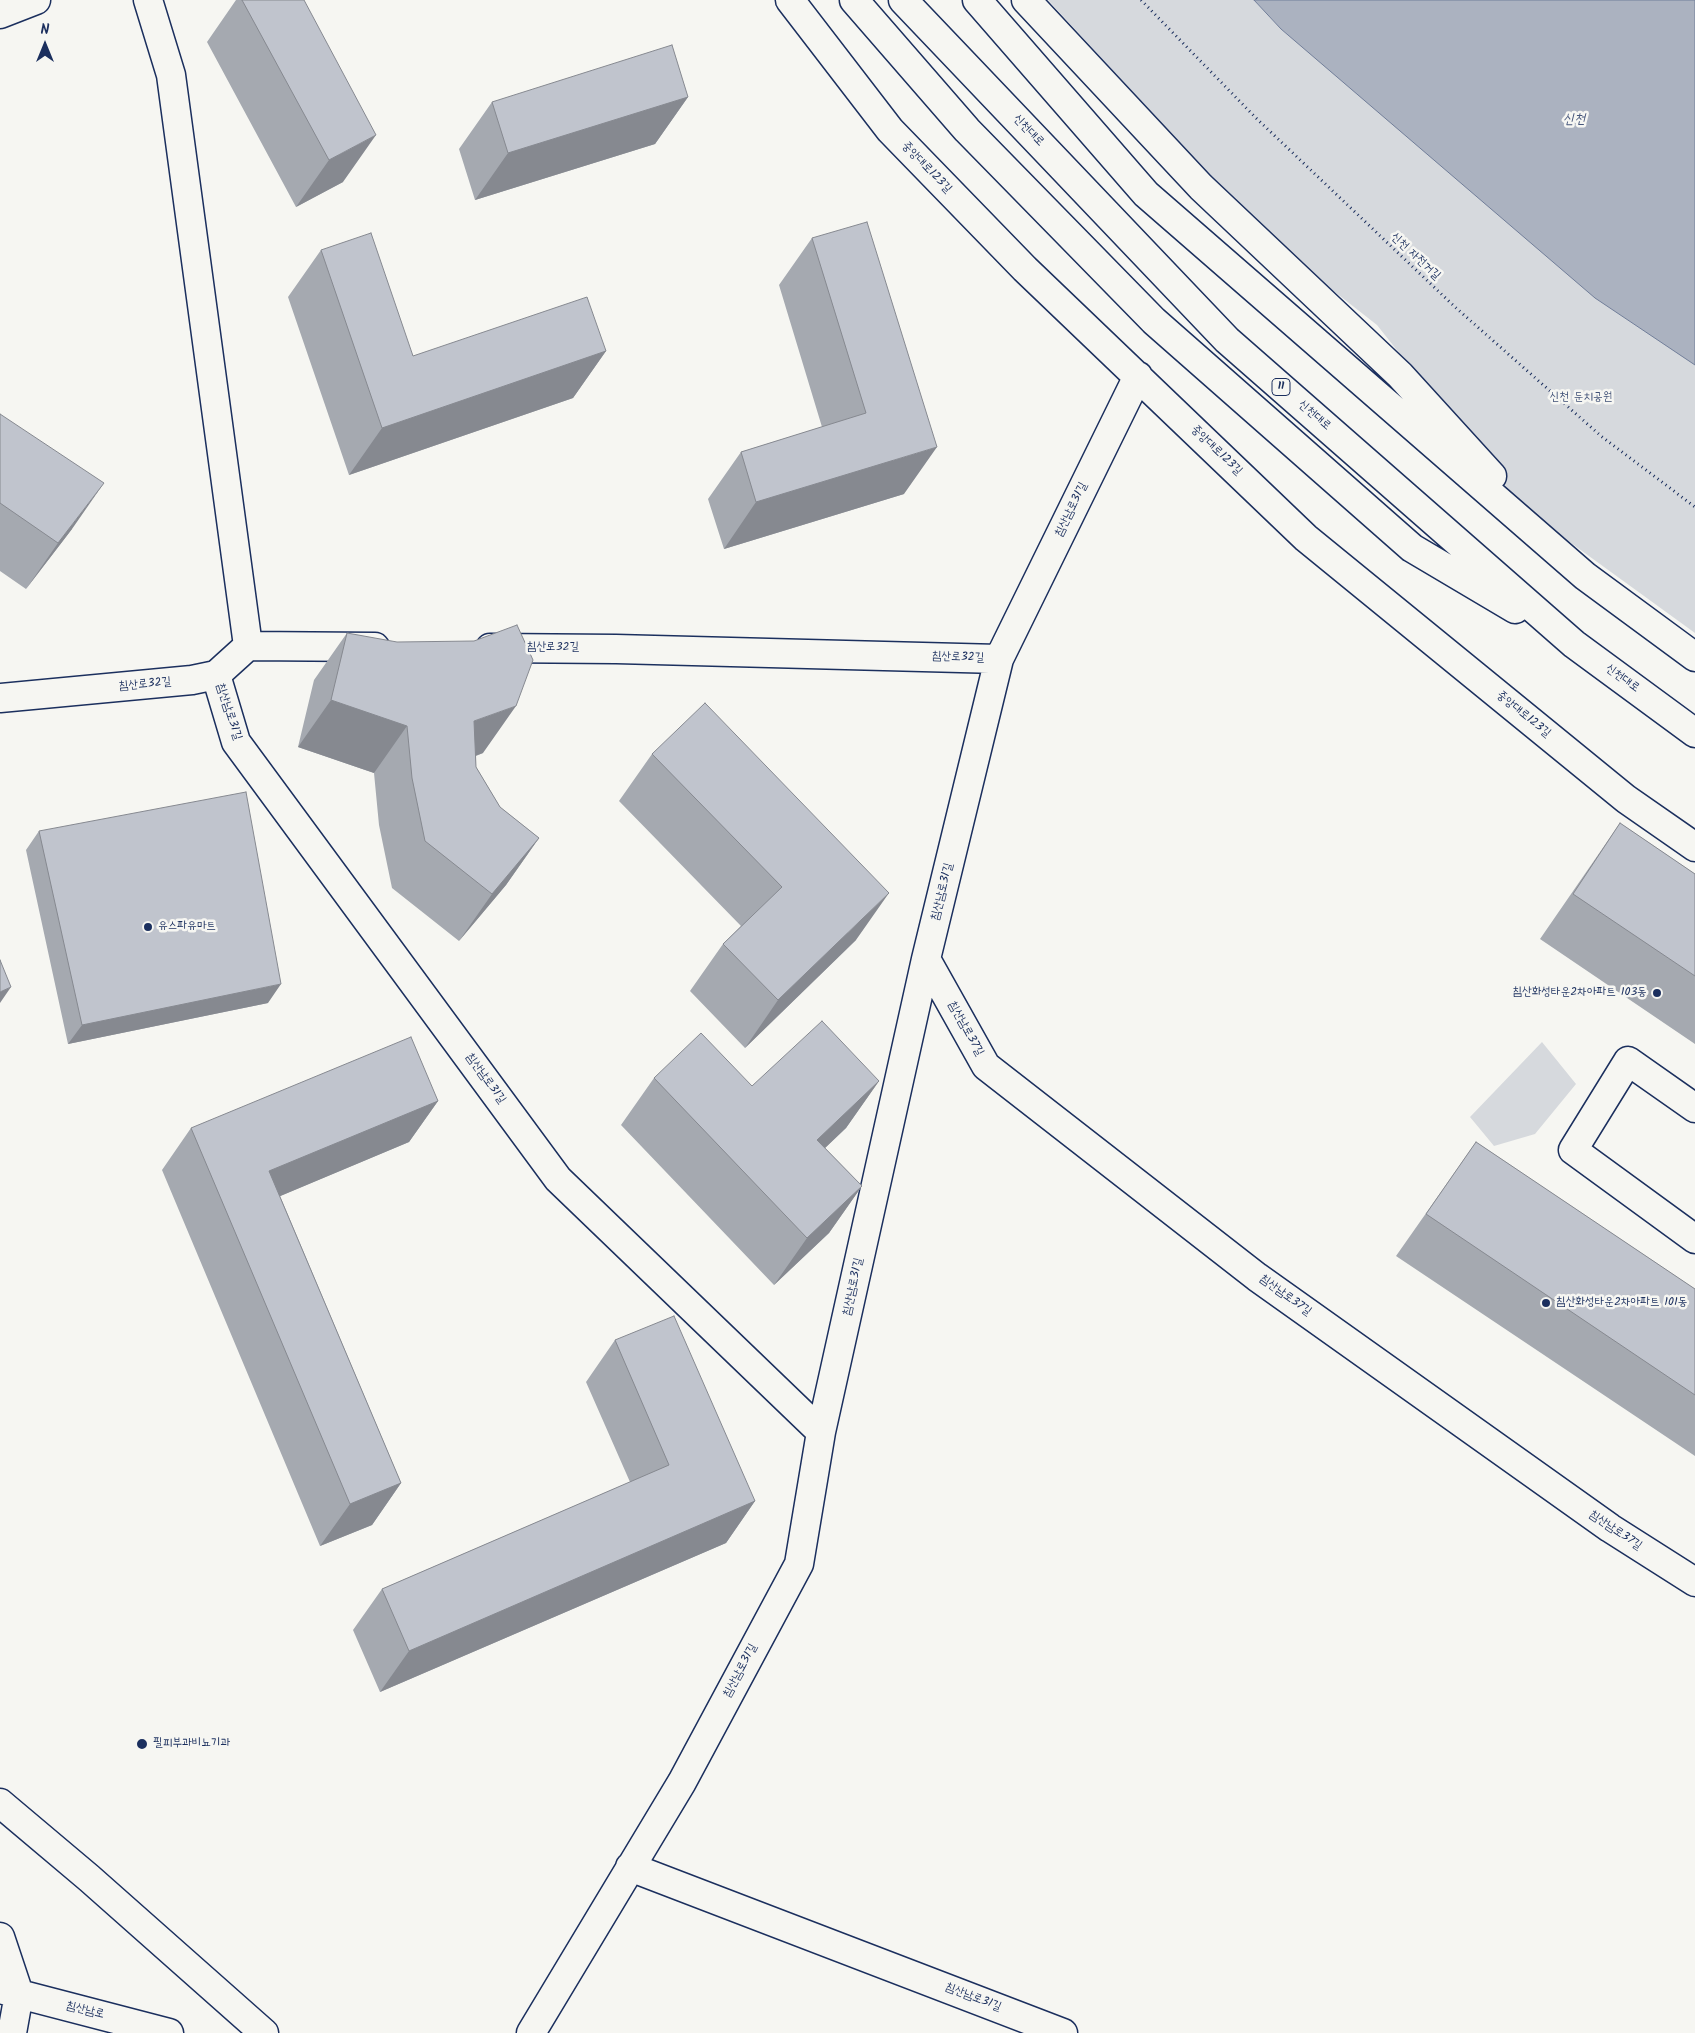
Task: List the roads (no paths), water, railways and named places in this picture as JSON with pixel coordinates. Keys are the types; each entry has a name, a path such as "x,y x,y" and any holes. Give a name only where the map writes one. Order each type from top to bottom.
{"main road":[{"path":"0,14 36,0"},
{"path":"148,0 171,75 248,646"},
{"name":"중앙대로123길","path":"790,0 890,130 1025,269 1306,538 1626,799 1695,847"},
{"path":"854,0 967,130 1154,321 1412,548 1574,644"},
{"name":"신천대로","path":"903,0 1227,340 1574,644 1695,733"},
{"path":"977,0 1146,194 1585,576 1695,657"},
{"path":"1026,0 1201,187 1400,375 1585,576"},
{"name":"침산남로31길","path":"531,2033 682,1782 799,1564 821,1432 926,959 999,659 1138,376"},
{"path":"216,675 248,646 397,647"},
{"name":"침산로32길","path":"467,647 999,659"},
{"name":"침산남로31길","path":"216,675 236,742 558,1179 821,1432"},
{"name":"침산로32길","path":"0,698 192,680 216,675"},
{"name":"침산남로37길","path":"926,959 986,1066 1258,1277 1610,1528 1695,1582"},
{"path":"1695,1108 1628,1062 1573,1150 1695,1239"},
{"path":"0,1803 89,1878 264,2033"},
{"name":"침산남로31길","path":"630,1867 1063,2033"},
{"path":"0,1937 10,1992 12,2033"},
{"name":"침산남로","path":"10,1992 169,2033"}],"water":[{"name":"신천","path":"1254,0 1695,0 1695,365 1595,298 1281,29"}],"place":[{"name":"유스파유마트","path":"148,927"},
{"name":"침산화성타운2차아파트 103동","path":"1657,993"},
{"name":"침산화성타운2차아파트 101동","path":"1546,1303"},
{"name":"필피부과비뇨기과","path":"142,1744"}],"park label":[{"name":"신천 둔치공원","path":"1581,398"}]}
